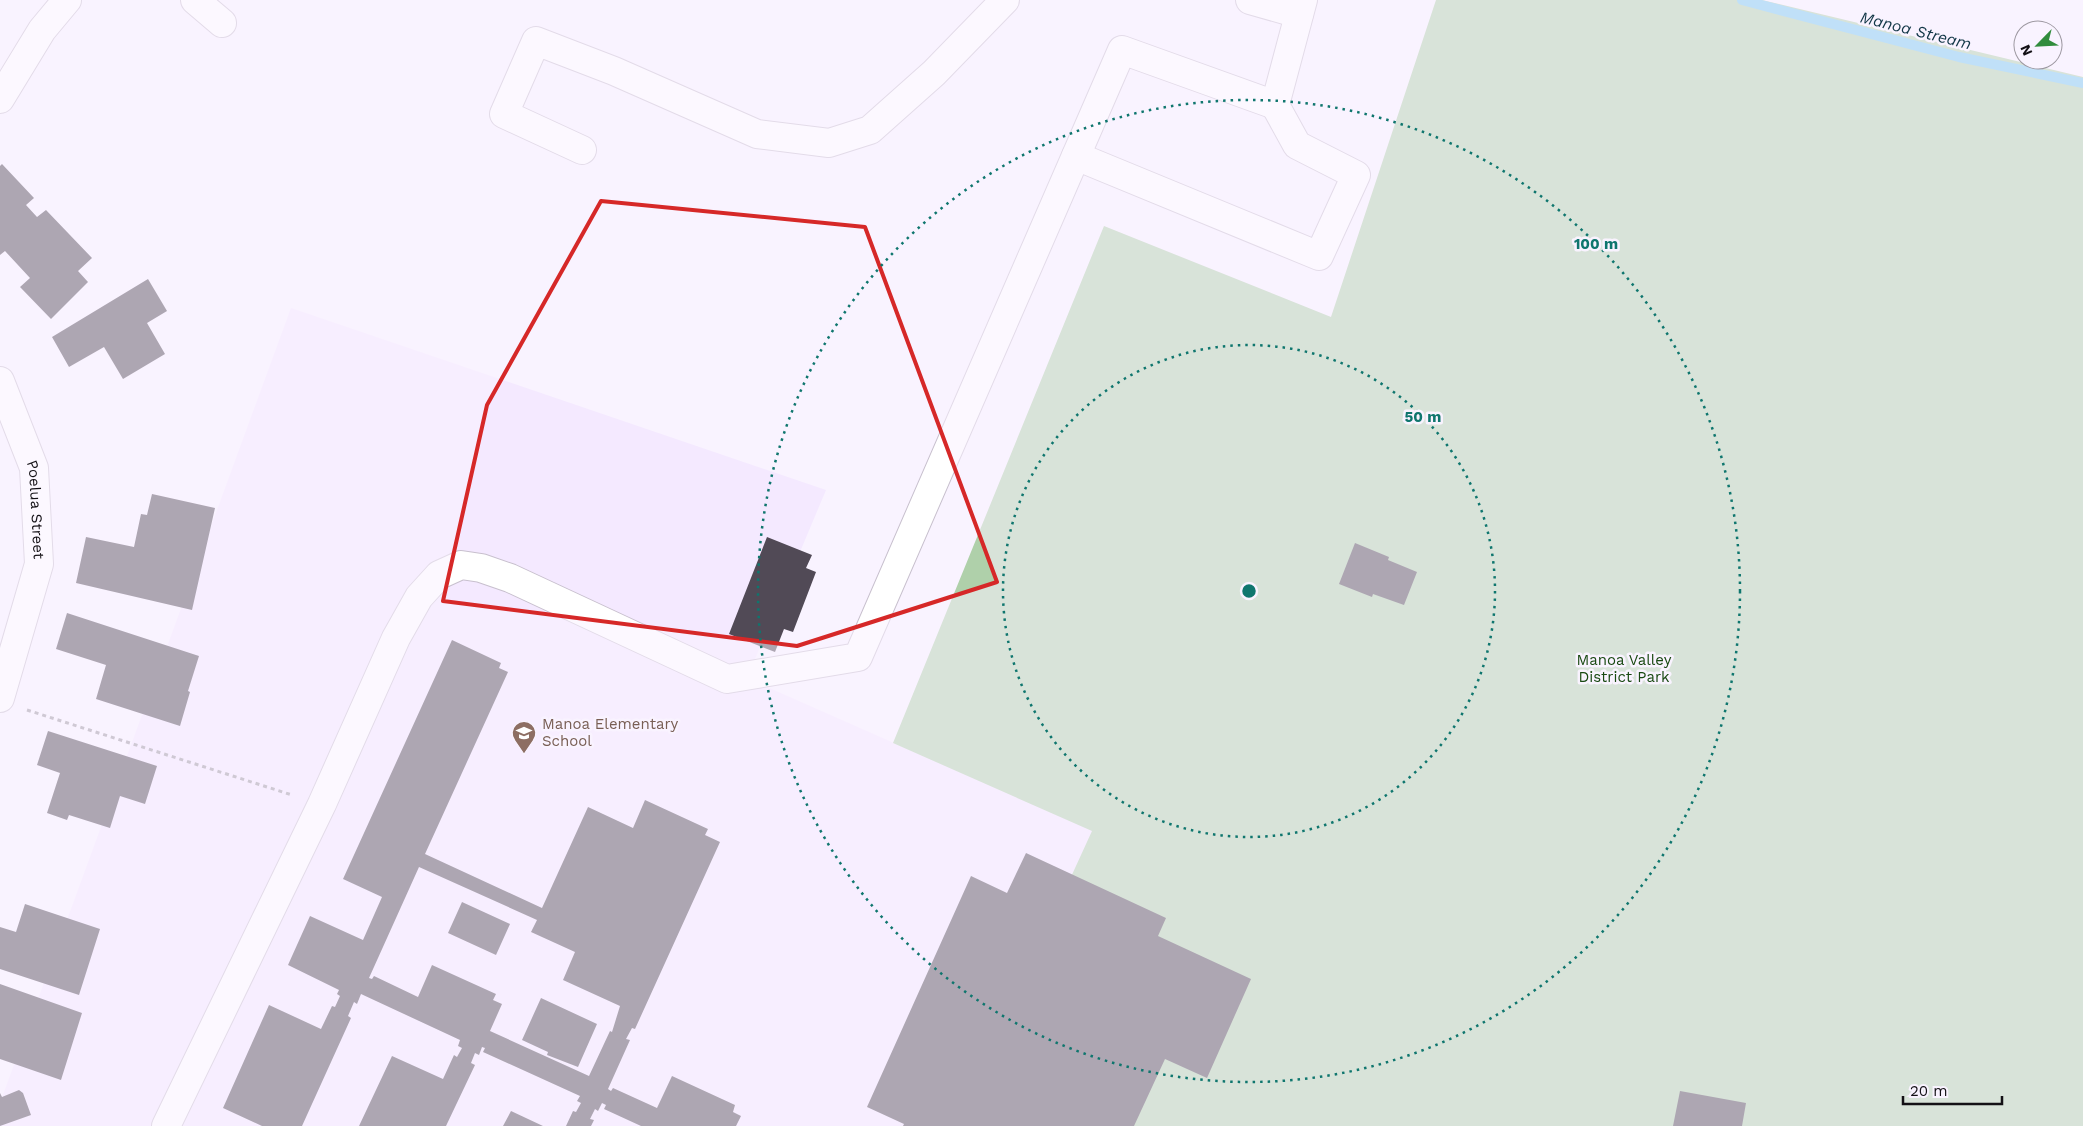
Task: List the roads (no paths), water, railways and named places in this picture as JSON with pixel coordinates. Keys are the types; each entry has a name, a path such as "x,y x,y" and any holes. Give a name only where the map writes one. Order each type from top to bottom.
{"street":[{"path":"0,99 42,30 67,0"},
{"path":"195,0 222,23"},
{"path":"582,150 504,114 536,41 614,71 757,134 829,143 870,130 934,73 1005,0"},
{"path":"1250,0 1301,7 1275,105"},
{"path":"166,1126 322,804 396,638 419,597 439,575 460,565 481,568 510,578 727,679 858,657 1122,50 1275,105 1297,145 1356,175 1319,256 1076,156"},
{"name":"Poelua Street","path":"0,381 34,468 39,564 9,703"}],"waterway":[{"name":"Manoa Stream","path":"1742,0 1959,57 2083,83"}],"place":[{"name":"Manoa Elementary School","path":"524,754"}],"park label":[{"name":"Manoa Valley District Park","path":"1624,668"}]}
